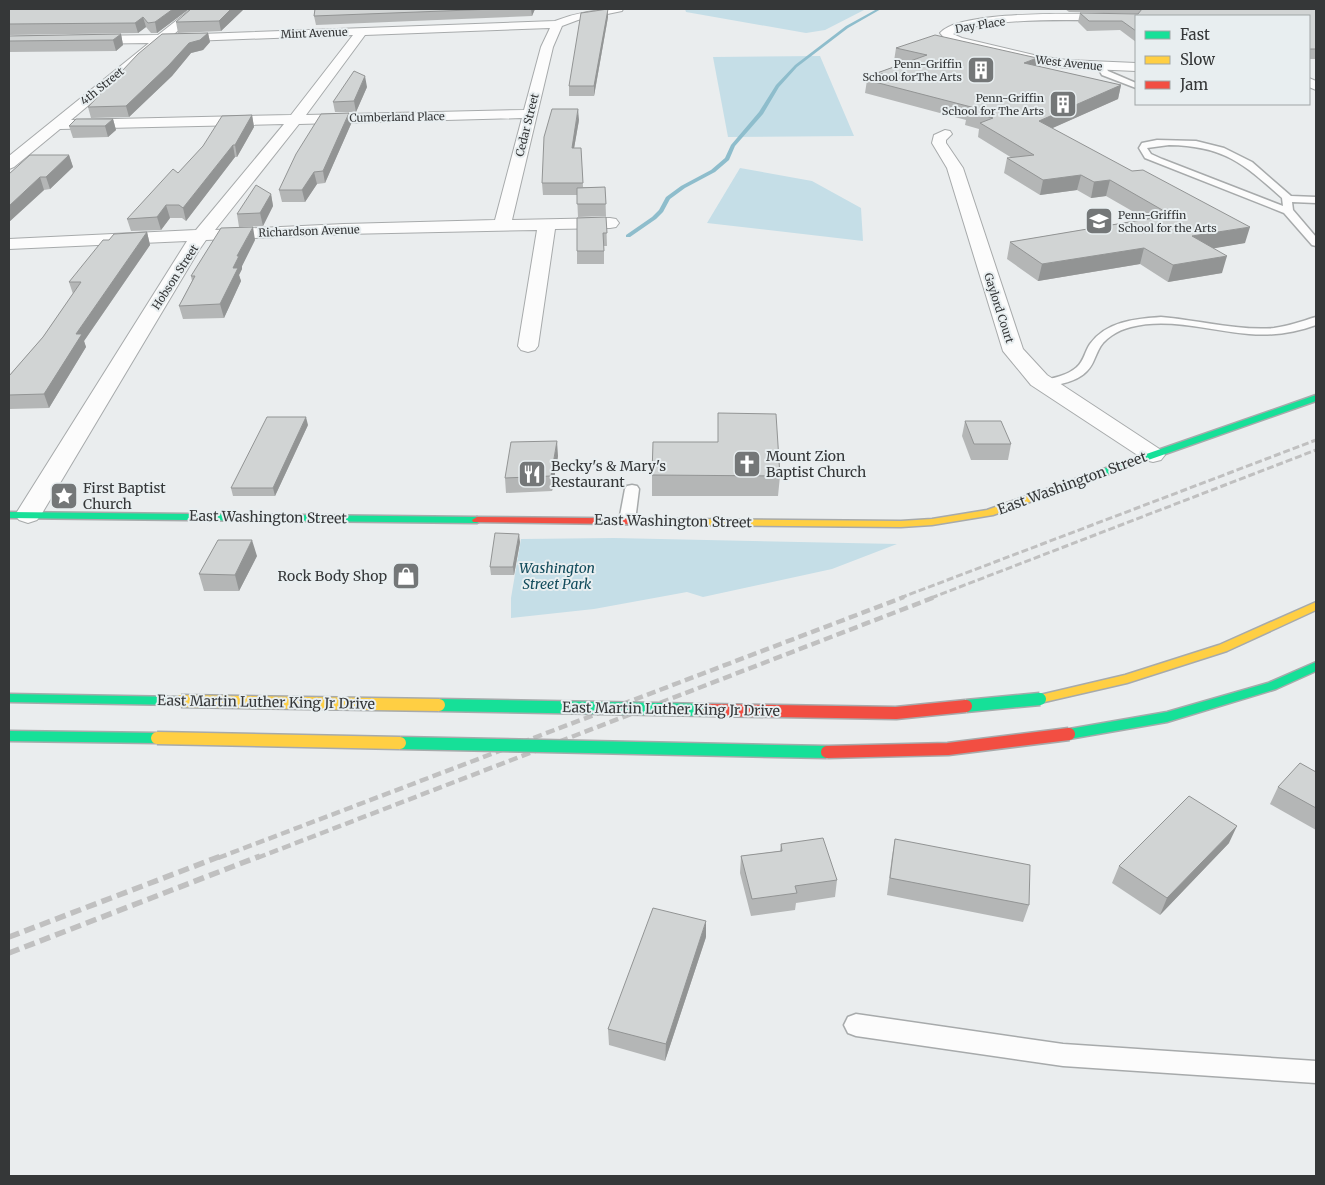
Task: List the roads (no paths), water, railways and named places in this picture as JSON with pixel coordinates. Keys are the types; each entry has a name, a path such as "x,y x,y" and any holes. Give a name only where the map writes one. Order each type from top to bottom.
{"main road":[{"name":"East Washington Street","path":"9,515 901,524 964,518 989,513 1316,398"},
{"name":"East Martin Luther King Jr Drive","path":"9,698 896,714 1040,698 1127,679 1224,648 1316,606"},
{"path":"9,736 844,752 948,749 1069,734 1167,717 1272,686 1316,666"}],"street":[{"name":"4th Street","path":"9,164 196,9"},
{"name":"Mint Avenue","path":"9,40 160,39 557,24 575,17 618,9"},
{"name":"Day Place","path":"946,33 957,27 982,22 1025,19 1135,18"},
{"name":"Cedar Street","path":"502,226 547,47 557,24"},
{"name":"Hobson Street","path":"28,515 191,248 202,237 296,118 362,31"},
{"name":"West Avenue","path":"946,33 958,41 1021,57 1068,64 1135,67"},
{"name":"Cumberland Place","path":"55,125 530,114"},
{"name":"Gaylord Court","path":"945,134 939,138 939,143 955,168 1013,351 1024,365 1045,384 1153,455"},
{"name":"Richardson Avenue","path":"9,244 202,237 220,234 344,229 610,223"},
{"path":"528,346 547,224"}],"lane":[{"path":"1101,66 1105,73 1135,86"},
{"path":"1288,211 1287,197 1241,159 1215,149 1163,142 1146,145 1143,148 1148,156 1159,161 1288,211 1316,243"},
{"path":"1287,199 1316,200"},
{"path":"1045,384 1076,373 1087,365 1093,348 1113,328 1137,322 1161,320 1261,332 1292,329 1316,321"},
{"path":"628,521 632,489"},
{"path":"856,1025 1063,1055 1316,1072"}],"waterway":[{"path":"628,236 654,218 661,211 668,198 683,187 713,171 727,159 733,146 761,113 777,86 796,66 847,27 879,9"}],"railway":[{"path":"900,598 1316,440"},
{"path":"931,598 1316,450"},
{"path":"218,858 904,597"},
{"path":"257,858 935,597"},
{"path":"9,937 221,856"},
{"path":"9,953 260,856"}],"place":[{"name":"Penn-Griffin School forThe Arts","path":"981,70"},
{"name":"Penn-Griffin School for The Arts","path":"1063,104"},
{"name":"Penn-Griffin School for the Arts","path":"1099,221"},
{"name":"Mount Zion Baptist Church","path":"747,464"},
{"name":"Becky's & Mary's Restaurant","path":"532,474"},
{"name":"First Baptist Church","path":"64,496"},
{"name":"Rock Body Shop","path":"406,576"}],"park label":[{"name":"Washington Street Park","path":"557,576"}]}
